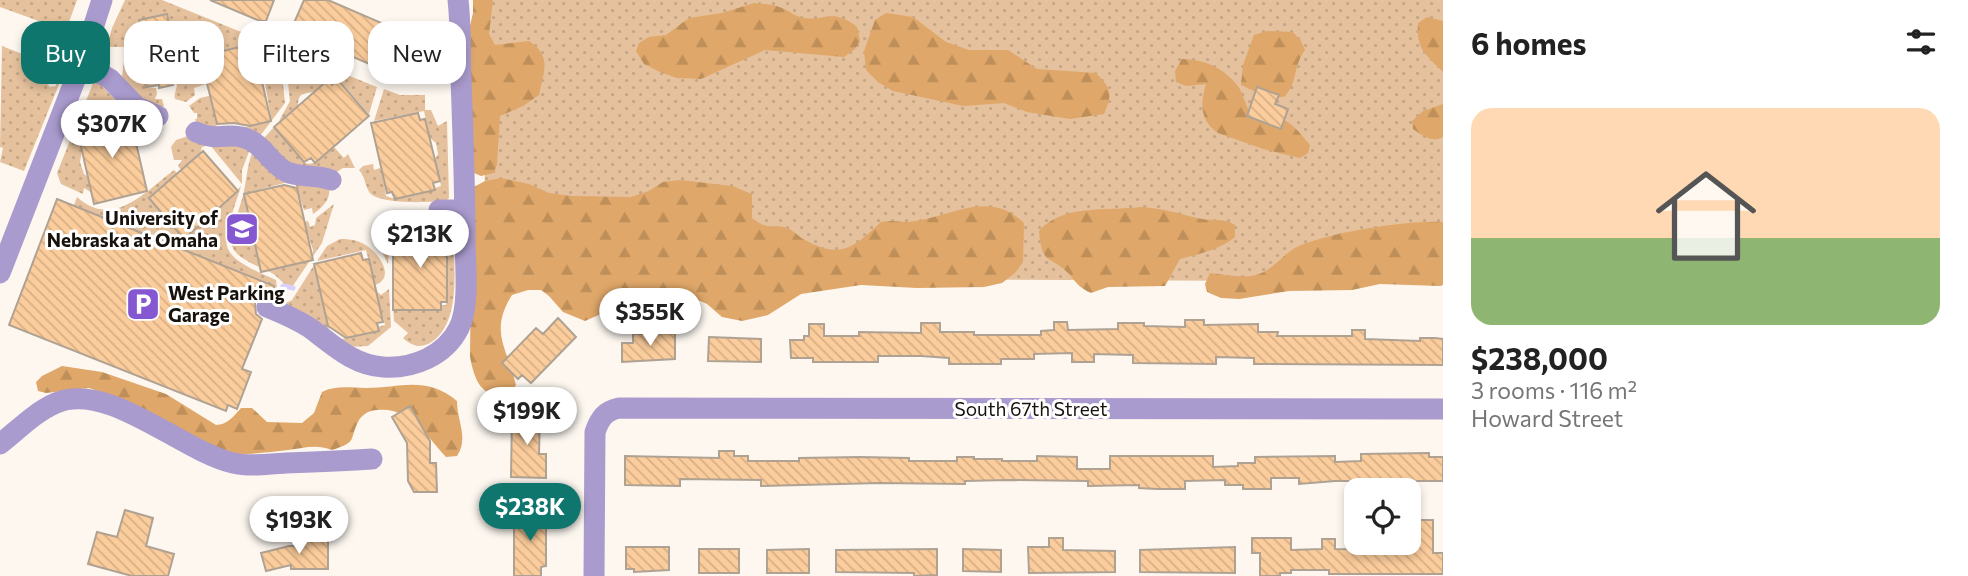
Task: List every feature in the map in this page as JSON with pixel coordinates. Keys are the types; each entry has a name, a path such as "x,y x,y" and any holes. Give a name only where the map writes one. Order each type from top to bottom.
{"street":[{"path":"93,21 102,0"},
{"path":"267,307 299,321 343,354 359,362 384,368 419,363 431,357 443,349 459,328 463,316 465,210 458,0"},
{"path":"110,79 137,107 158,116"},
{"path":"0,272 68,84"},
{"path":"196,132 217,138 246,138 289,173 331,180"},
{"path":"439,210 465,210"},
{"path":"0,444 53,405 74,398 89,398 109,404 234,464 372,459"},
{"name":"South 67th Street","path":"594,576 595,432 598,423 608,411 619,408 1443,409"}],"shaded area":[{"path":"0,0 77,0 69,21 39,21 0,7"},
{"path":"125,0 162,0 214,21 168,21 167,14 139,21 124,21 123,47 110,47 112,28"},
{"path":"486,0 1443,0 1443,282 484,277"},
{"path":"224,25 238,31 238,47 224,50"},
{"path":"2,46 21,53 21,84 48,84 50,87 59,84 24,171 0,162 3,148 0,147"},
{"path":"354,78 377,87 369,114 343,84 354,84"},
{"path":"93,84 100,84 125,110 143,122 142,124 154,124 158,128 157,133 148,141 145,137 135,141 130,117 124,112 120,116 77,124"},
{"path":"128,84 145,84 146,87 156,88 155,99 162,99 164,106 161,107 142,99"},
{"path":"206,84 194,88 195,95 186,102 175,99 177,86"},
{"path":"265,84 283,84 285,103 260,136 254,138 236,132 218,135 198,129 195,119 197,113 189,106 200,98 213,95 217,128 223,132 265,123 265,120 271,118"},
{"path":"288,84 325,84 316,91 303,94 298,107 279,121 290,101"},
{"path":"384,89 400,95 425,95 425,110 431,110 438,126 447,121 447,200 397,201 378,198 368,190 359,170 363,166 373,164 374,170 380,168 382,171 386,196 391,198 409,197 441,186 435,159 438,154 436,143 430,138 424,111 374,121"},
{"path":"76,125 82,151 80,162 92,193 84,188 83,194 61,184 57,173"},
{"path":"275,126 305,163 319,160 337,141 339,143 334,147 344,158 348,154 355,168 343,168 335,173 296,171 264,138"},
{"path":"188,136 250,149 242,170 242,184 210,145 202,147 200,154 183,172 178,166 182,160 174,160 171,147 176,140"},
{"path":"253,151 329,187 326,202 313,214 312,208 304,210 295,183 288,182 246,193 249,237 254,242 259,264 267,270 236,252 231,238"},
{"path":"174,170 179,175 162,186 153,203 180,234 190,234 241,186 229,223 227,246 240,262 276,280 277,289 74,205 77,197 90,206 103,210 128,204"},
{"path":"334,204 322,243 292,287 268,271 307,261 306,257 312,255 313,250 304,222 308,221 310,227 315,225 316,218"},
{"path":"380,217 447,221 453,228 455,274 452,308 439,335 428,344 415,345 403,338 408,333 394,321 393,306 446,305 446,229 395,227 391,234 393,244 389,250 388,264 383,254 384,234 372,231 375,221"},
{"path":"340,239 361,242 372,249 385,271 381,282 375,285 366,250 317,261 327,246"},
{"path":"316,262 330,334 282,302 292,300"},
{"path":"389,289 391,327 368,346 348,347 338,340 378,331 378,327 385,325 376,291 381,295"}],"green space":[{"path":"473,0 493,0 489,34 495,45 529,41 544,58 539,95 500,116 497,164 494,173 481,176 474,173 466,61 466,43 473,13"},
{"path":"754,3 775,6 806,18 840,17 857,27 860,41 855,49 844,57 765,50 701,79 677,78 660,72 644,64 636,51 639,43 649,37 666,35 689,18 722,13"},
{"path":"886,13 913,17 946,42 969,50 1008,50 1037,69 1096,73 1109,91 1109,101 1104,114 1070,119 1027,112 1004,103 963,106 893,91 878,82 866,70 864,51 875,20"},
{"path":"1427,17 1443,21 1443,72 1423,51 1419,40 1418,23"},
{"path":"1267,31 1293,32 1305,50 1292,85 1284,97 1265,96 1241,85 1243,65 1254,35"},
{"path":"1182,59 1206,63 1226,74 1238,86 1250,112 1278,117 1290,124 1310,145 1308,153 1300,158 1263,149 1218,133 1208,123 1203,111 1206,84 1186,86 1176,82 1175,71"},
{"path":"1443,104 1443,137 1431,139 1413,129 1412,121 1423,111"},
{"path":"501,178 529,184 549,193 572,196 631,197 649,191 663,182 680,180 732,186 752,194 752,218 758,222 787,228 817,246 838,250 855,244 881,222 909,222 983,206 997,208 1011,213 1024,223 1023,262 1015,273 1002,283 984,287 861,285 801,294 768,315 742,321 722,317 707,304 693,298 608,300 601,314 585,321 563,312 541,290 528,290 512,295 505,308 502,340 516,385 509,397 499,396 486,391 477,381 470,357 472,188 485,181"},
{"path":"1140,207 1226,221 1235,225 1235,237 1216,248 1180,259 1165,286 1108,287 1091,293 1079,286 1042,251 1039,231 1060,216 1086,210"},
{"path":"1443,222 1443,285 1440,286 1380,284 1352,290 1289,291 1239,299 1221,298 1207,292 1205,284 1210,273 1237,276 1258,274 1269,269 1294,249 1313,241 1370,228"},
{"path":"62,366 102,372 166,394 216,425 227,422 241,408 252,408 267,422 302,423 314,413 322,392 333,388 424,385 446,393 457,401 462,443 457,456 446,457 408,418 388,410 377,410 361,418 350,442 332,450 310,447 231,454 107,394 89,388 46,393 38,391 36,382"}],"building":[{"path":"210,0 274,0 266,21 260,21"},
{"path":"304,0 328,0 377,21 368,21 368,63 354,57 354,21 295,21"},
{"path":"167,14 168,21 139,21"},
{"path":"238,47 238,84 263,84 271,121 250,126 217,124 207,84 224,84 224,51"},
{"path":"145,84 173,85 159,88 159,85 146,87"},
{"path":"323,84 341,84 369,116 315,163 311,158 304,162 274,127"},
{"path":"1257,87 1279,95 1275,104 1288,109 1281,129 1247,116"},
{"path":"418,113 420,120 425,119 440,181 433,183 435,190 395,199 392,192 387,193 371,123"},
{"path":"123,115 125,123 131,121 147,191 94,204 78,133 84,132 82,125"},
{"path":"203,151 238,191 184,239 149,198"},
{"path":"284,185 297,188 313,260 261,272 244,194"},
{"name":"West Parking Garage","path":"57,199 274,286 272,295 260,296 255,303 256,314 262,319 242,369 251,372 237,409 228,405 226,411 9,325"},
{"path":"399,230 441,230 441,238 447,238 447,302 441,302 441,310 393,310 393,238 399,238"},
{"path":"361,253 363,260 369,259 383,322 377,323 379,331 346,338 328,326 314,264"},
{"path":"558,318 576,337 531,383 522,375 518,379 502,363 536,328 543,334"},
{"path":"1185,320 1204,320 1204,325 1258,324 1258,332 1278,332 1277,336 1352,336 1352,330 1365,330 1365,339 1443,339 1443,365 1254,364 1254,358 1216,357 1216,364 1133,363 1133,355 1094,354 1094,362 1072,362 1072,353 1034,354 1034,359 1001,359 1001,364 949,364 949,358 921,356 878,356 878,362 813,362 813,358 791,358 790,340 804,340 804,336 809,336 809,324 824,324 824,336 859,336 859,332 921,333 921,323 940,323 940,332 1041,335 1041,331 1054,330 1054,322 1067,322 1068,330 1118,329 1118,323 1185,327"},
{"path":"675,333 675,359 622,362 622,343 633,343 633,334"},
{"path":"709,337 761,339 761,362 708,361"},
{"path":"410,406 430,441 430,463 436,463 437,492 414,492 408,481 407,443 392,417"},
{"path":"512,413 540,413 539,454 546,454 546,478 511,477"},
{"path":"719,451 734,451 734,456 748,456 748,461 860,457 957,461 957,457 974,457 1002,461 1037,461 1037,456 1077,457 1077,469 1110,469 1110,456 1213,456 1213,467 1255,463 1255,457 1335,456 1335,462 1361,461 1361,454 1429,453 1429,457 1443,457 1443,481 1421,481 1421,478 1344,478 1344,481 1299,484 1299,478 1271,478 1271,489 1243,489 1243,485 1225,485 1225,480 1185,481 1185,489 1139,488 1139,485 1088,486 1088,481 1008,480 965,481 965,484 761,486 761,480 680,479 680,486 625,485 625,456 719,458"},
{"path":"125,510 153,518 146,546 174,554 168,576 132,576 88,564 97,532 117,537"},
{"path":"514,512 546,512 546,566 541,567 541,576 514,576"},
{"path":"1421,520 1433,520 1433,553 1443,553 1443,574 1329,574 1329,570 1291,570 1291,573 1280,573 1280,576 1260,576 1260,553 1252,553 1252,538 1291,538 1291,550 1322,549 1322,539 1335,539 1335,549 1344,549 1344,555 1421,555"},
{"path":"1049,538 1063,538 1063,550 1115,551 1115,572 1029,573 1028,547 1049,547"},
{"path":"299,540 328,540 328,569 291,569 291,565 266,571 261,553 299,546"},
{"path":"626,547 669,547 669,570 634,572 634,569 626,569"},
{"path":"1235,547 1235,573 1140,572 1140,550"},
{"path":"699,549 739,549 739,573 699,573"},
{"path":"809,549 809,573 767,573 767,550"},
{"path":"937,549 937,575 836,572 836,550"},
{"path":"963,549 1001,550 1001,572 963,571"}],"waterway":[{"path":"283,286 293,288"}],"place":[{"name":"University of Nebraska at Omaha","path":"242,229"},
{"name":"West Parking Garage","path":"143,304"}]}
